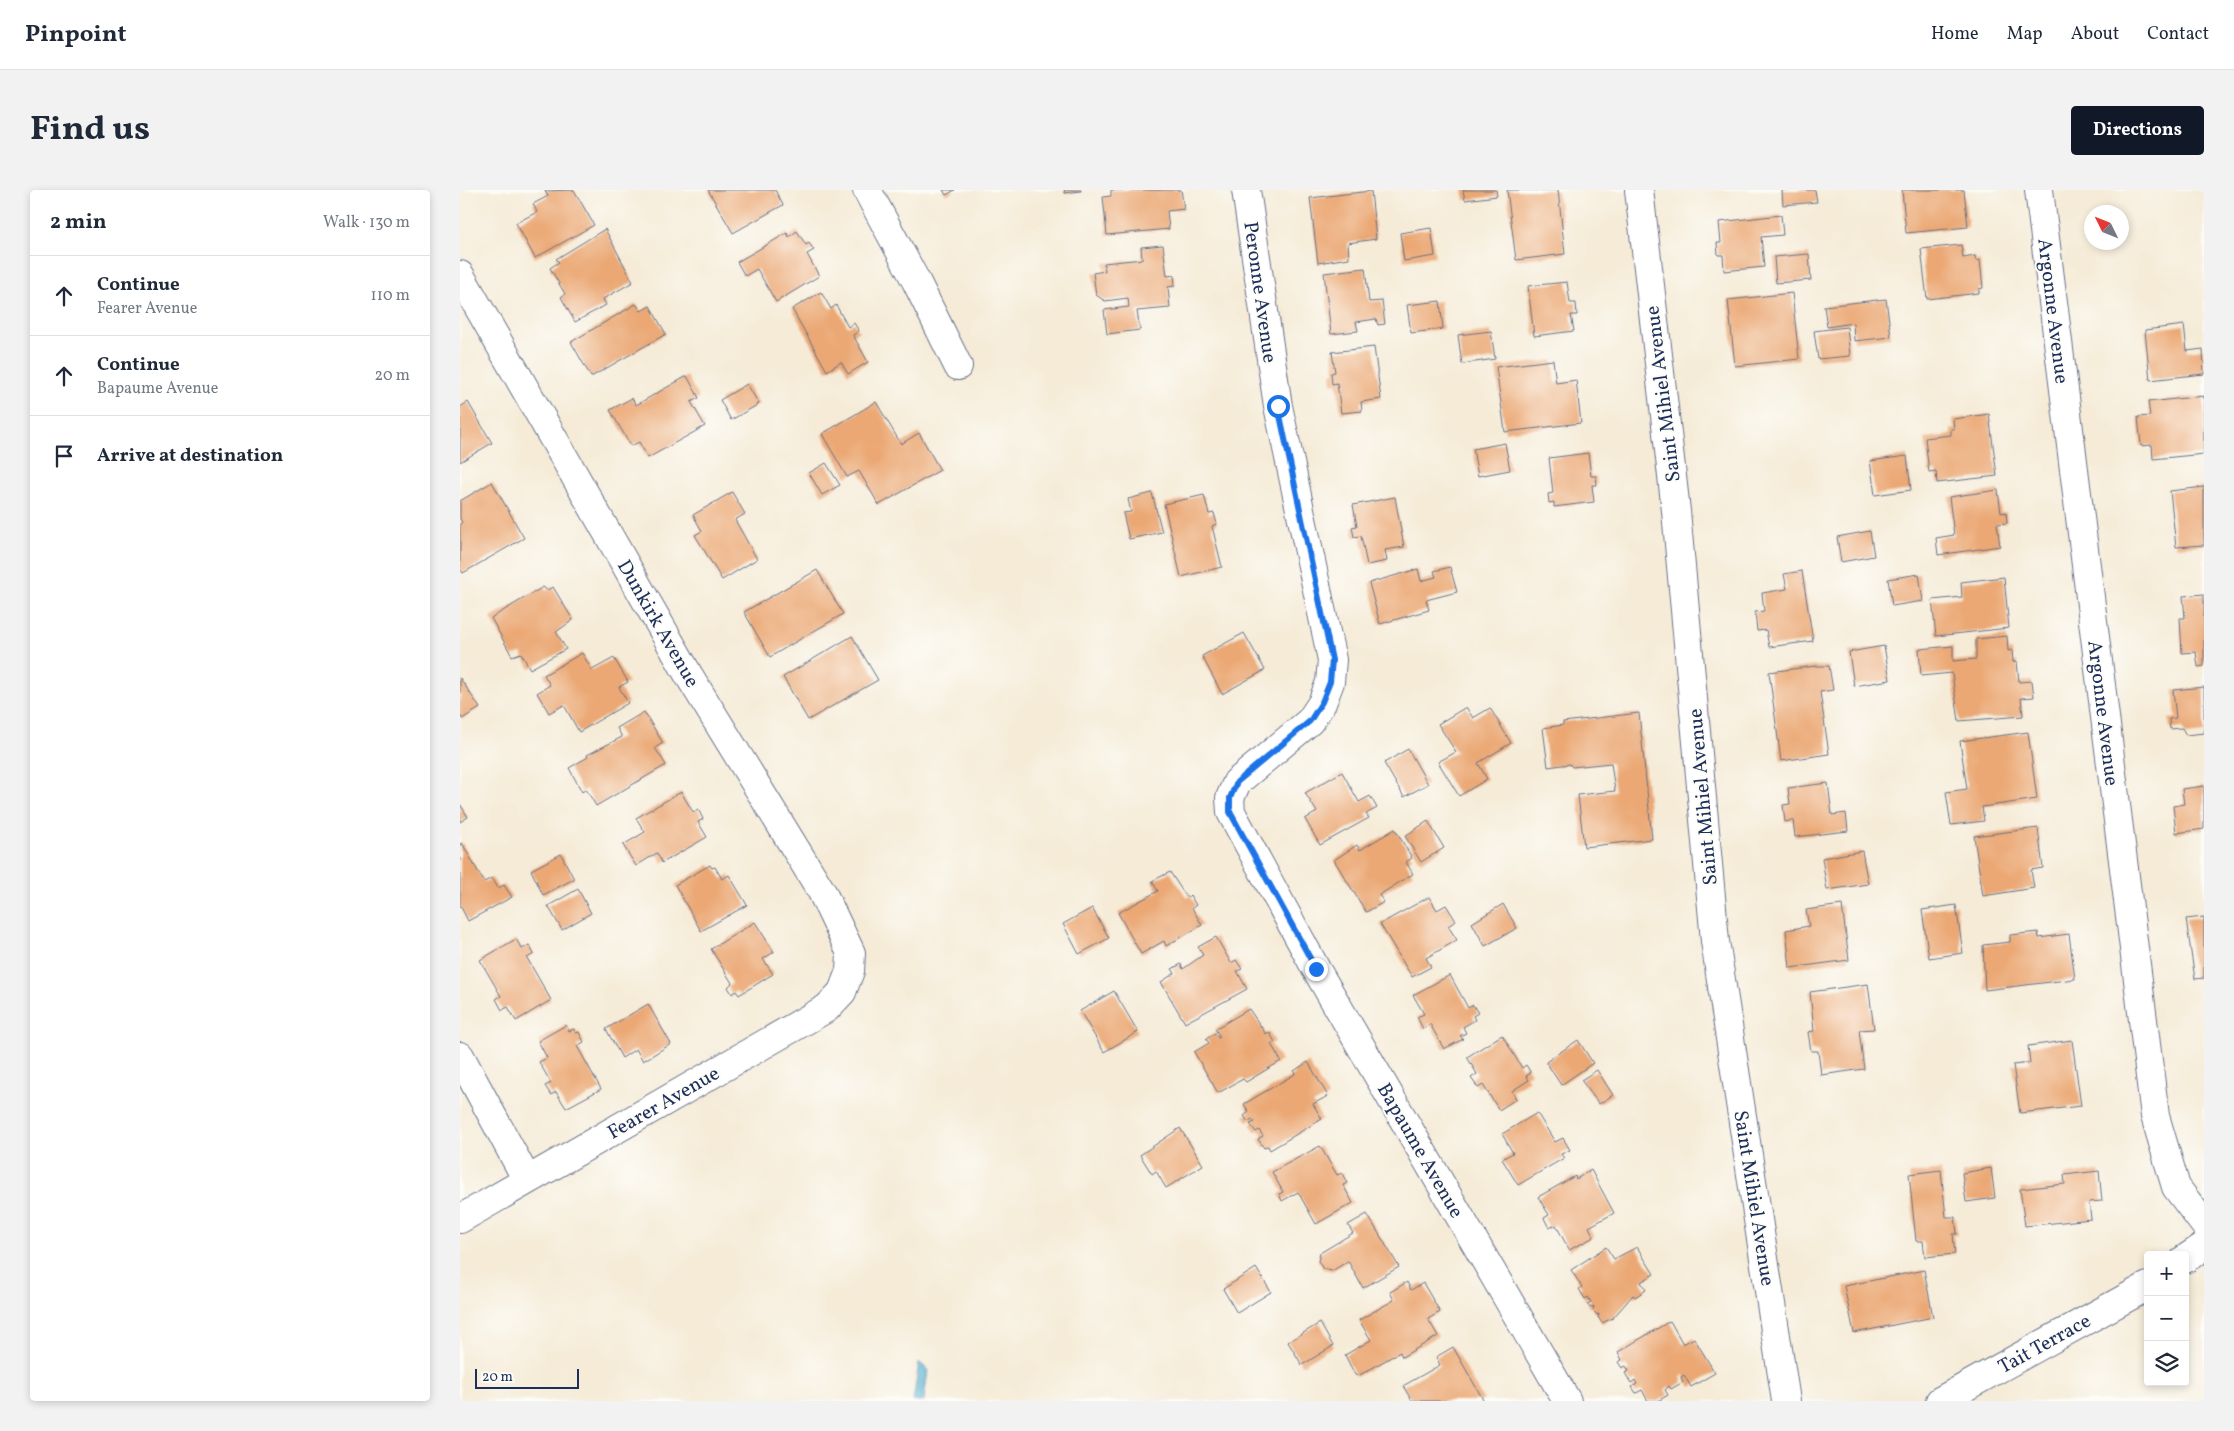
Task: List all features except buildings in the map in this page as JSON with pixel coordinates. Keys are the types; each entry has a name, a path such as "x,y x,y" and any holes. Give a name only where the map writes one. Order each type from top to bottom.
{"street":[{"path":"867,190 916,281 958,366"},
{"name":"Peronne Avenue","path":"1246,190 1276,394 1332,660 1330,682 1322,702 1310,721 1237,782 1230,798 1230,812 1234,822 1276,898"},
{"name":"Saint Mihiel Avenue","path":"1639,190 1676,511 1715,941 1786,1401"},
{"name":"Argonne Avenue","path":"2039,190 2155,1116 2176,1188 2204,1224"},
{"name":"Dunkirk Avenue","path":"460,275 688,674 822,892 848,943 851,954 850,971"},
{"name":"Bapaume Avenue","path":"1276,898 1567,1401"},
{"name":"Fearer Avenue","path":"460,1219 827,1008 842,992 850,971"},
{"path":"460,1056 527,1180"},
{"path":"2189,1256 2204,1246"},
{"name":"Tait Terrace","path":"1940,1401 2144,1288"}],"water":[{"path":"919,1362 928,1370 924,1401 913,1401"}],"route":[{"path":"1278,406 1332,660 1330,682 1322,702 1310,721 1237,782 1230,798 1230,812 1316,969"}]}
